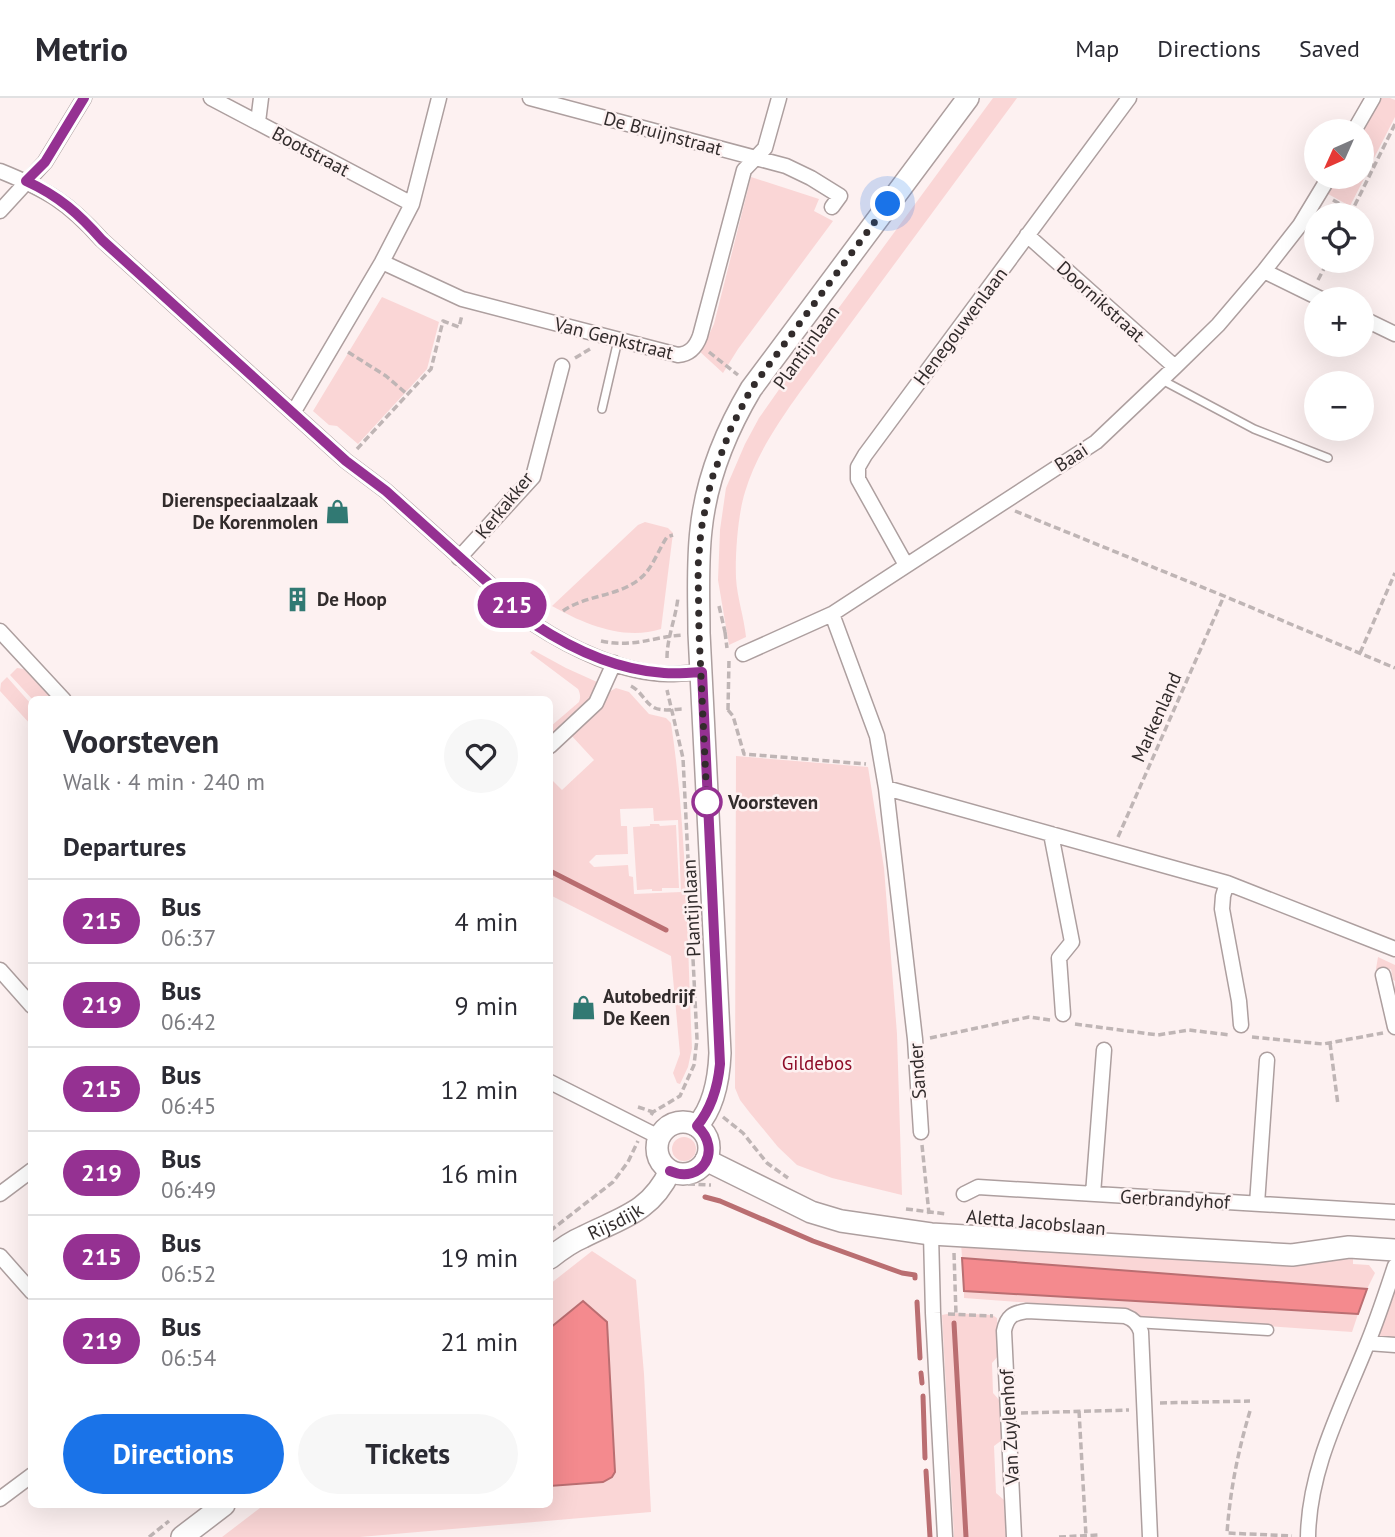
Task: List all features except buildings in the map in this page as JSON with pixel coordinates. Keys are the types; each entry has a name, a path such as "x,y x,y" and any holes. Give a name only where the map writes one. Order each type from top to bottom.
{"main road":[{"name":"Plantijnlaan","path":"702,1118 714,1095 720,1053 698,586 701,530 711,481 731,428 761,375 968,98"},
{"path":"702,1118 710,1149 706,1160 691,1174 670,1171 658,1156 656,1146 659,1136 671,1124 702,1118"},
{"name":"Aletta Jacobslaan","path":"706,1160 795,1205 825,1217 931,1234 1292,1255 1349,1247 1395,1250"},
{"name":"Rijsdijk","path":"553,1256 569,1243 635,1213 656,1194 670,1171"},
{"path":"182,1537 220,1508"}],"street":[{"path":"0,211 45,162 84,98"},
{"name":"Bootstraat","path":"211,98 412,204"},
{"path":"258,122 261,98"},
{"path":"293,413 382,262 412,204 439,98"},
{"name":"De Bruijnstraat","path":"530,98 755,158"},
{"name":"Van Genkstraat","path":"382,262 466,300 678,355 689,352 697,343 744,170 765,148 779,98"},
{"name":"Henegouwenlaan","path":"906,565 859,479 858,467 864,455 1129,98"},
{"path":"1361,119 1373,98"},
{"path":"755,158 786,166 840,196 831,207"},
{"path":"0,171 44,190 83,218 102,240 346,461 386,491 534,624 560,641 614,663 667,674 702,672"},
{"name":"Baai","path":"736,656 832,614 1096,442 1218,325 1300,225 1322,189"},
{"name":"Doornikstraat","path":"1027,235 1175,367"},
{"path":"1264,271 1304,291"},
{"path":"1374,324 1395,334"},
{"name":"Kerkakker","path":"459,558 533,477 562,366"},
{"name":"Sander","path":"832,614 877,736 886,788 915,1039 921,1132"},
{"path":"0,631 60,696"},
{"path":"553,743 596,703 614,663"},
{"path":"886,788 1227,883 1395,949"},
{"path":"1051,834 1072,942 1059,958 1060,1019"},
{"path":"1227,883 1222,909 1243,1033"},
{"path":"0,970 28,1002"},
{"path":"1383,975 1395,1029"},
{"name":"Gerbrandyhof","path":"1093,1194 1104,1050"},
{"name":"Gerbrandyhof","path":"1257,1204 1267,1060"},
{"path":"553,1083 659,1136"},
{"path":"0,1194 28,1173"},
{"name":"Gerbrandyhof","path":"964,1194 978,1187 1395,1212"},
{"path":"931,1234 945,1537"},
{"path":"0,1256 28,1288"},
{"path":"1308,1537 1308,1514 1321,1460 1368,1343 1395,1266"},
{"path":"1009,1319 1027,1311 1125,1316 1135,1322 1268,1330"},
{"name":"Van Zuylenhof","path":"1009,1319 1004,1331 1014,1537"},
{"path":"1135,1322 1140,1332 1150,1537"},
{"path":"1368,1343 1395,1345"},
{"path":"0,1499 28,1478"}],"lane":[{"path":"602,409 618,339"},
{"path":"1162,380 1254,429 1328,458"}],"path":[{"path":"1374,166 1395,124"},
{"path":"1320,193 1336,203"},
{"path":"346,461 431,369 443,321 458,327 466,300"},
{"path":"562,366 590,349 594,333"},
{"path":"697,343 738,375"},
{"path":"334,344 386,376 407,395"},
{"path":"998,504 1395,668"},
{"path":"563,611 578,602 631,584 645,574 667,537 673,535"},
{"path":"1360,653 1395,573"},
{"name":"Markenland","path":"1113,850 1224,596"},
{"path":"719,603 725,632"},
{"name":"Plantijnlaan","path":"591,639 627,644 669,635 667,697 673,709 683,758 697,1039 694,1065 680,1096"},
{"path":"736,656 728,710 733,716 744,754 882,765"},
{"path":"915,1039 933,1038 1029,1017 1060,1019 1158,1035 1189,1030 1243,1033 1323,1044 1395,1029"},
{"path":"1330,1043 1338,1105"},
{"path":"702,1118 730,1121 767,1163 798,1183"},
{"path":"921,1132 931,1234"},
{"name":"Rijsdijk","path":"553,1229 613,1182 628,1162 636,1145"},
{"name":"Aletta Jacobslaan","path":"904,1209 956,1215"},
{"path":"933,1313 1003,1316 1009,1319"},
{"path":"1008,1413 1079,1412 1250,1401"},
{"path":"1250,1411 1237,1460 1227,1533 1308,1537"},
{"path":"1079,1412 1086,1536"},
{"path":"1059,1537 1098,1535"}],"green space":[{"path":"993,98 1017,98 800,392 761,452 743,501 737,546 737,585 746,637 729,645 718,580 720,530 726,488 745,444 759,418 785,381"},
{"path":"1376,98 1395,100 1395,117 1374,158 1374,119 1367,119"},
{"path":"751,177 819,199 814,211 833,221 723,373 698,350 714,324"},
{"path":"1330,189 1359,189 1352,203 1344,203 1328,194"},
{"path":"382,297 439,322 427,369 358,444 313,411"},
{"path":"645,522 668,528 673,533 661,629 619,632 577,619 552,606 638,525"},
{"path":"533,650 598,684 586,704 553,736 553,724 579,702 580,694 578,689 530,653"},
{"path":"17,668 24,669 49,696 29,696 10,675"},
{"path":"7,677 28,701 28,722 0,691 1,683"},
{"path":"616,688 629,692 649,714 666,718 671,723 683,844 692,1048 688,1067 680,1084 673,1073 680,1054 671,956 553,897 553,781 562,790 594,760 570,734 607,693","holes":["653,808 654,821 678,820 681,892 634,894 633,877 629,876 628,865 594,867 589,862 596,855 628,854 627,826 621,826 620,809"]},
{"name":"Gildebos","path":"736,756 868,767 884,868 897,1034 902,1195 832,1178 797,1165 750,1113 735,1088"},
{"path":"650,824 676,825 679,888 662,888 662,891 637,890 633,827"},
{"path":"1378,957 1395,965 1395,981 1391,969 1377,972"},
{"path":"684,1137 693,1140 696,1149 693,1158 684,1161 675,1158 672,1149 675,1140"},
{"path":"961,1242 1314,1264 1317,1261 1353,1259 1353,1264 1369,1265 1375,1273 1367,1289 962,1258"},
{"path":"592,1251 636,1280 651,1512 360,1537 222,1537 260,1508 553,1508 553,1282"},
{"path":"964,1291 1358,1314 1352,1332 1142,1317 1131,1310 964,1298"},
{"path":"1395,1291 1395,1341 1375,1340"},
{"path":"942,1315 992,1315 997,1318 999,1355 992,1363 993,1393 1000,1401 1002,1440 994,1446 996,1493 1004,1500 1006,1537 954,1537"}],"shaded area":[{"path":"962,1258 1367,1289 1358,1314 964,1291"},
{"path":"583,1301 607,1322 615,1472 603,1482 553,1486 553,1326"}],"waterway":[{"path":"553,873 666,930"},
{"path":"705,1197 813,1241 902,1273 915,1275 915,1278"},
{"path":"917,1302 920,1358"},
{"path":"954,1323 966,1537"},
{"path":"921,1373 922,1383"},
{"path":"923,1396 925,1458"},
{"path":"926,1471 930,1537"}],"bus line":[{"name":"215","path":"84,98 45,162 26,181 64,202 83,218 102,240 346,461 386,491 534,624 560,641 614,663 667,674 702,672 720,1064 714,1095 697,1126 708,1140 708,1158 703,1166 691,1174 676,1174 670,1171"}],"place":[{"name":"Dierenspeciaalzaak De Korenmolen","path":"338,511"},
{"name":"De Hoop","path":"297,599"},
{"name":"Voorsteven","path":"707,802"},
{"name":"Autobedrijf De Keen","path":"583,1007"}],"route":[{"path":"707,802 698,567 701,530 711,481 731,428 751,389 888,204"}]}
